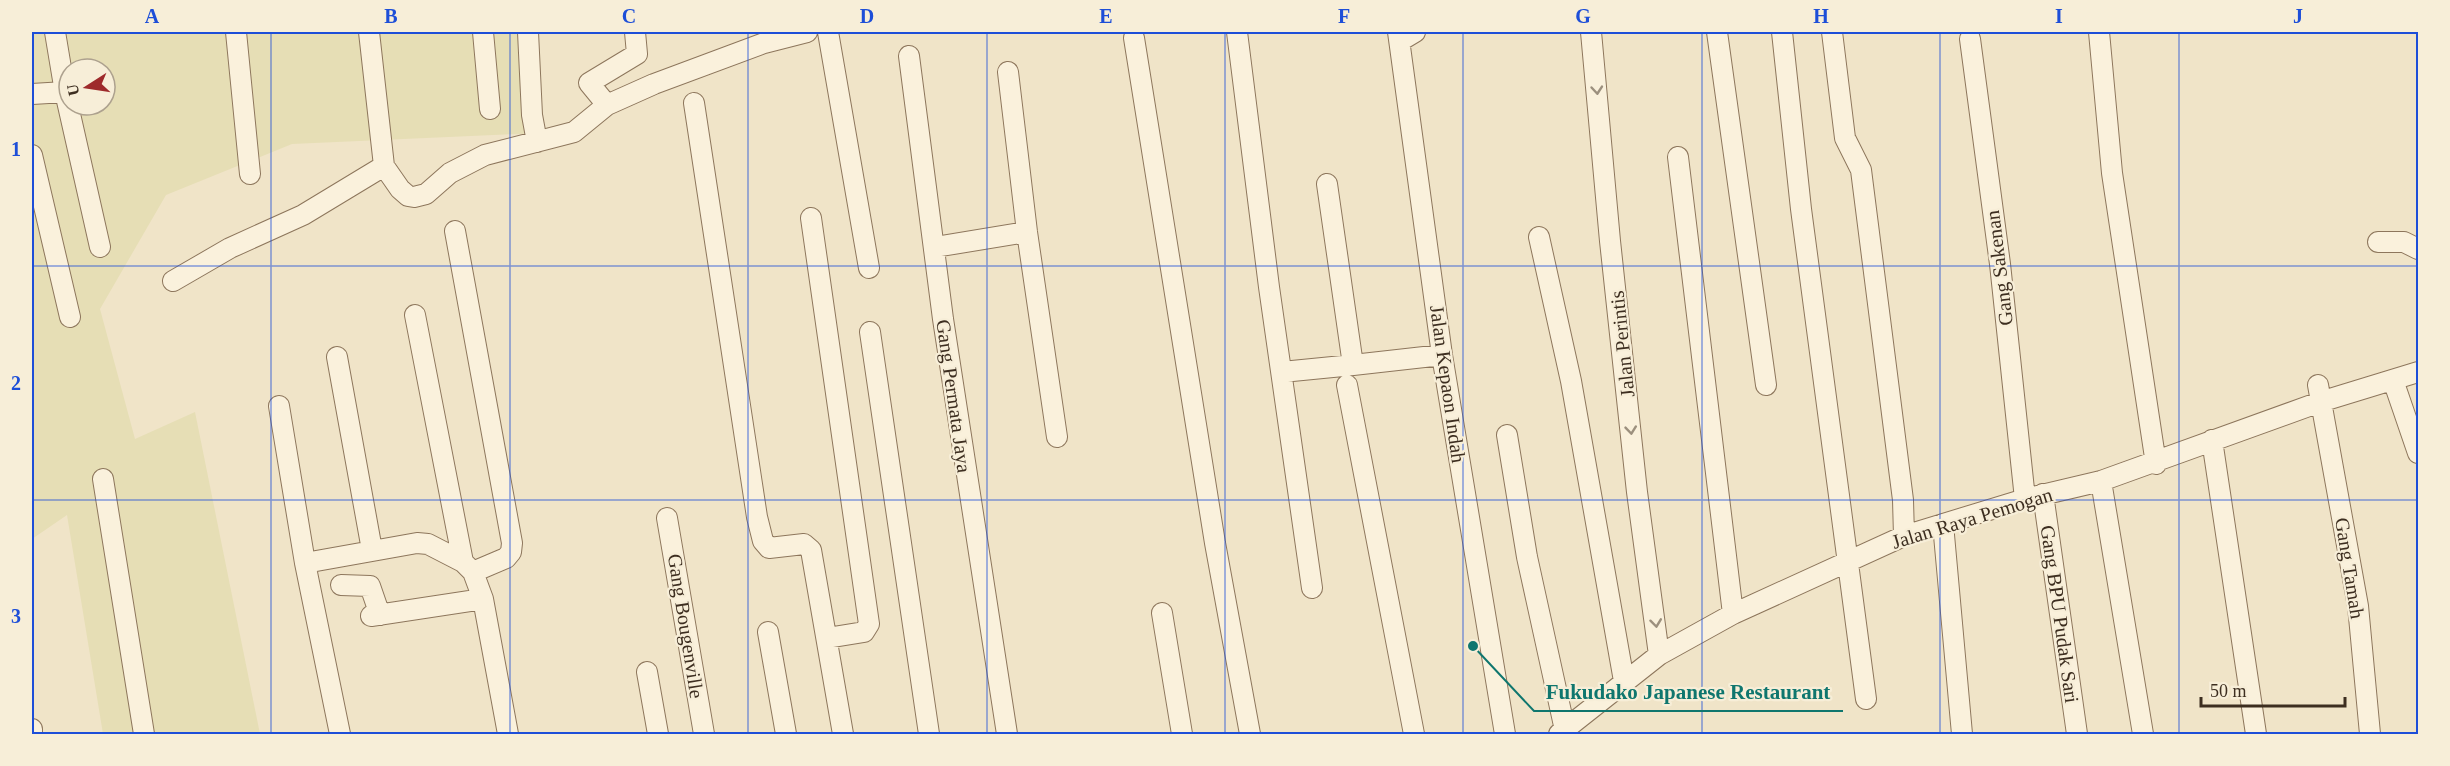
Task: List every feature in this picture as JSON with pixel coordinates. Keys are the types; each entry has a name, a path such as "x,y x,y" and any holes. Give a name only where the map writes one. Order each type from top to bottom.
{"street":[{"path":"55,32 59,57"},
{"path":"236,32 250,174"},
{"path":"369,32 384,166 400,189 408,196 414,197 426,194 450,173 485,155 574,132 607,105 654,84 764,43 807,32"},
{"path":"483,32 490,109"},
{"path":"528,32 531,115 537,142"},
{"path":"607,105 589,83 638,54 634,32"},
{"path":"828,32 869,268"},
{"path":"1237,32 1312,588"},
{"name":"Jalan Perintis","path":"1591,32 1610,242 1637,492 1659,655"},
{"path":"1717,32 1766,385"},
{"path":"1782,32 1801,208 1866,699"},
{"path":"1832,32 1845,138 1861,170 1902,488 1904,536"},
{"path":"2099,32 2112,173 2156,464"},
{"name":"Jalan Kepaon Indah","path":"1404,34 1442,355 1505,735"},
{"path":"1134,38 1215,543 1250,735"},
{"name":"Gang Sakenan","path":"1970,39 2034,496"},
{"name":"Gang Permata Jaya","path":"909,56 979,568 1006,735"},
{"path":"1008,72 1027,232 1057,436"},
{"path":"32,94 57,93"},
{"path":"694,103 757,517 763,541 769,548 804,544 811,550 843,735"},
{"path":"70,117 100,247"},
{"path":"32,155 70,317"},
{"path":"1678,157 1733,614"},
{"path":"173,281 230,248 303,215 384,166"},
{"path":"1327,184 1353,365"},
{"path":"811,218 868,624 864,632 827,638"},
{"path":"305,563 401,544 428,544 468,567 506,558 511,552 512,543 455,231"},
{"path":"935,247 1027,232"},
{"path":"1539,237 1571,381 1624,681"},
{"path":"2378,242 2404,242 2418,249"},
{"path":"414,315 468,567 483,599 508,735"},
{"path":"870,332 929,735"},
{"path":"1282,372 1442,355"},
{"path":"337,357 372,550"},
{"name":"Jalan Raya Pemogan","path":"1562,732 1659,655 1733,614 1847,560 1904,536 2034,496 2101,481 2156,464 2319,393 2393,380 2418,372"},
{"path":"2393,380 2418,453"},
{"path":"1347,385 1414,735"},
{"name":"Gang Tamah","path":"2319,393 2358,606 2370,735"},
{"path":"279,406 305,563 340,735"},
{"path":"1507,435 1525,547 1562,732"},
{"path":"2212,440 2256,735"},
{"path":"103,479 144,735"},
{"path":"2101,481 2143,735"},
{"name":"Gang BPU Pudak Sari","path":"2034,496 2077,735"},
{"name":"Gang Bougenville","path":"667,518 704,735"},
{"path":"1943,524 1962,735"},
{"path":"341,585 370,586 376,615 483,599"},
{"path":"1162,614 1182,735"},
{"path":"768,632 786,735"},
{"path":"647,672 658,735"},
{"path":"32,729 32,735"}],"shaded area":[{"path":"32,32 533,32 539,133 292,144 166,195 100,309 135,439 195,412 260,734 103,734 67,515 32,539"}],"place":[{"name":"Fukudako Japanese Restaurant","path":"1473,646"}]}
